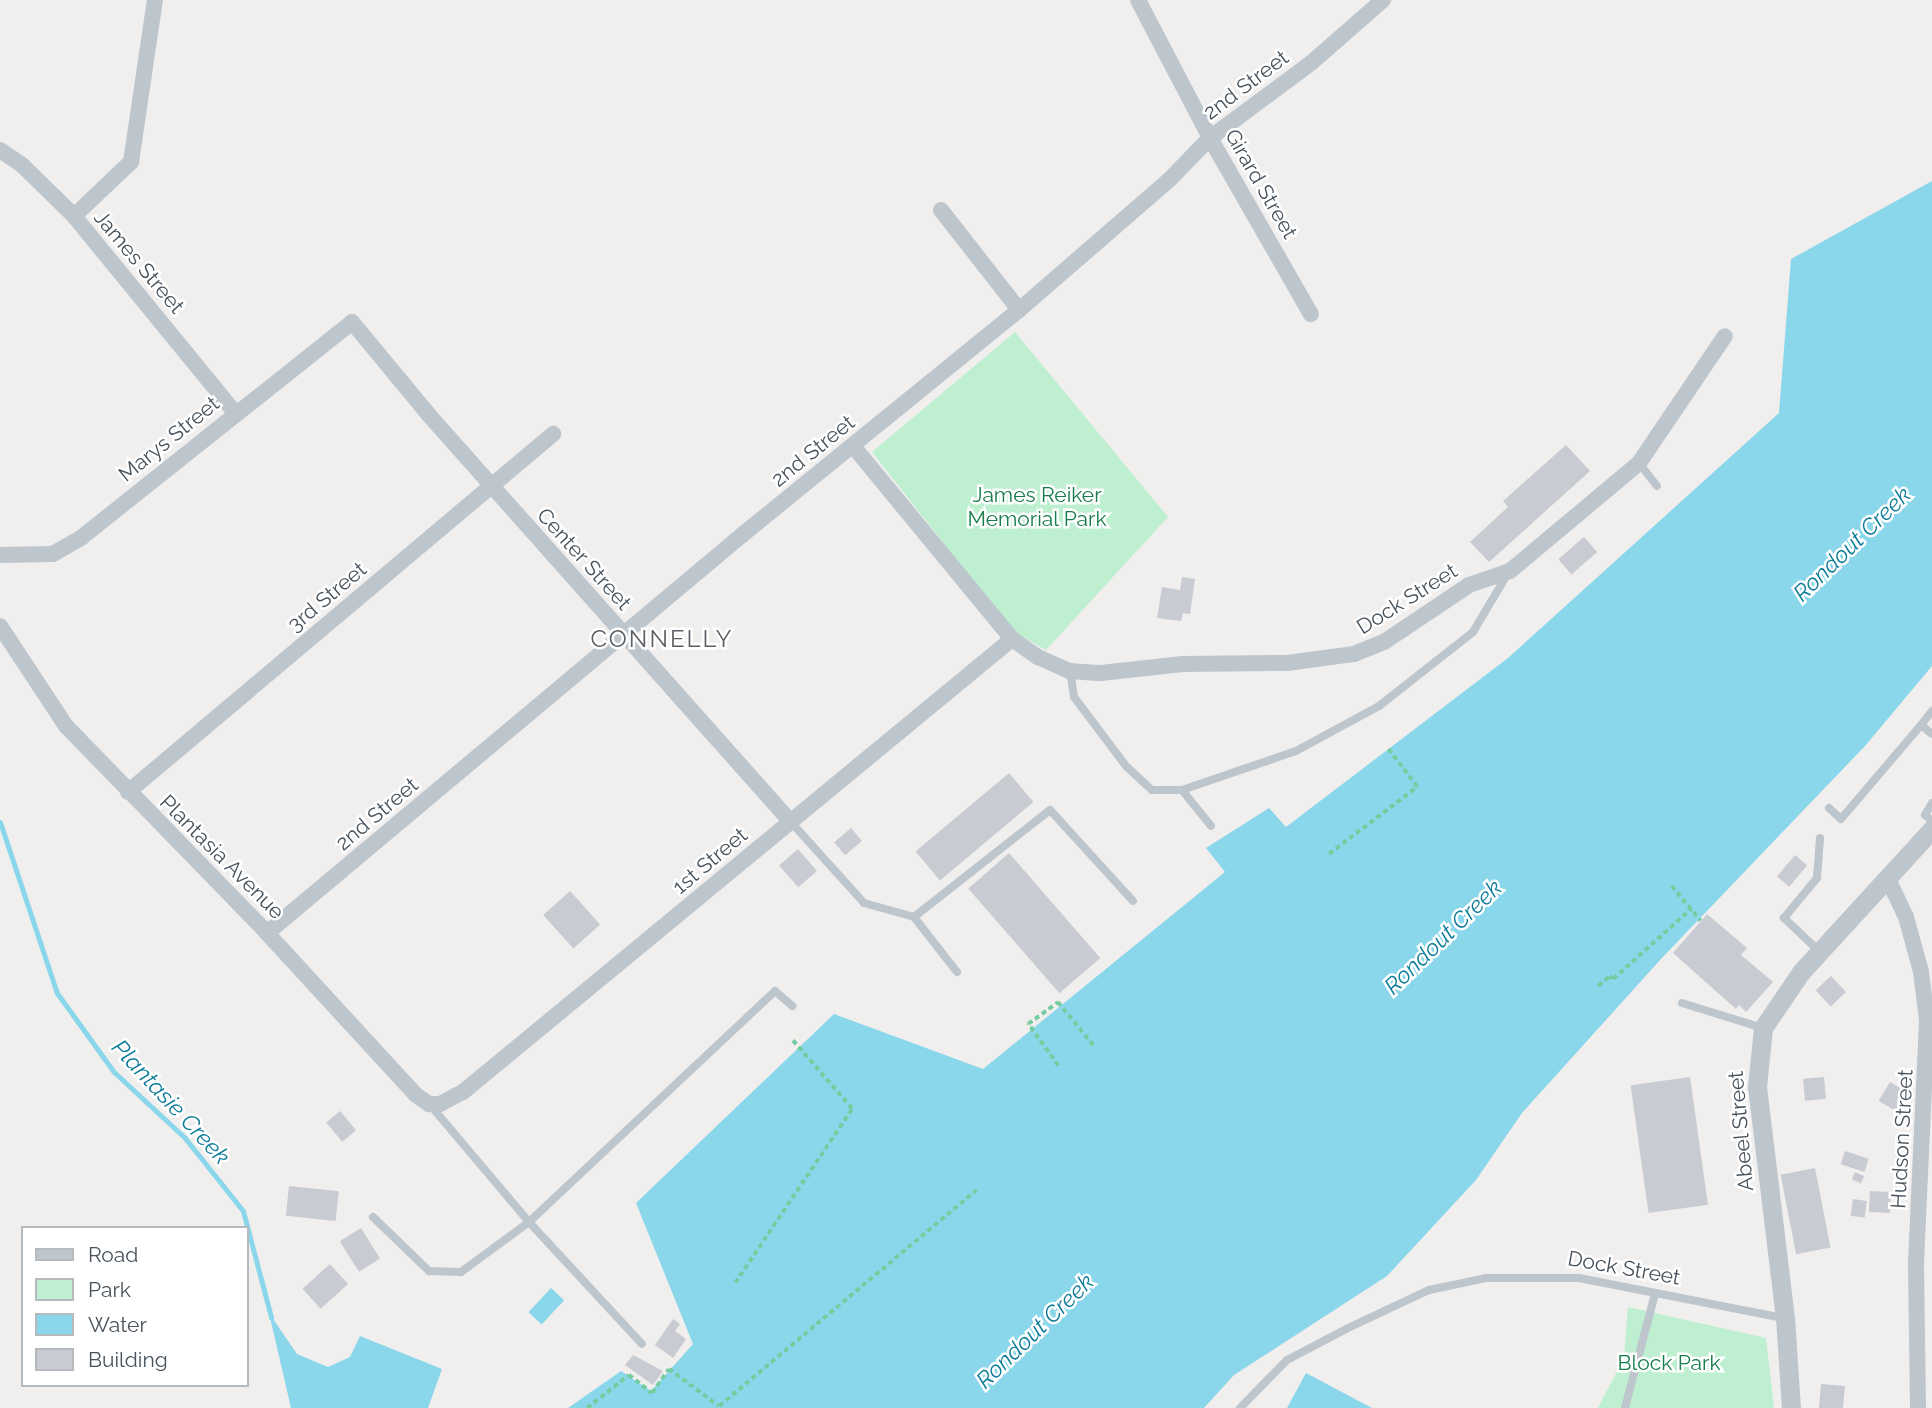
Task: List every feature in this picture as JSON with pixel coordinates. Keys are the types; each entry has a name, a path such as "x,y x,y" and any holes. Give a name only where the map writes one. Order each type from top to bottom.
{"street":[{"path":"74,216 131,162 155,0"},
{"name":"Girard Street","path":"1138,0 1210,138 1311,314"},
{"name":"2nd Street","path":"267,933 1019,310 1170,179 1210,138 1311,63 1383,0"},
{"name":"James Street","path":"0,149 22,165 74,216 235,413"},
{"path":"941,210 1019,310"},
{"name":"Marys Street","path":"0,555 53,554 82,537 352,322"},
{"name":"Center Street","path":"352,322 492,486 790,821"},
{"name":"Dock Street","path":"1070,671 1287,663 1354,654 1384,642 1469,585 1510,570 1639,463 1725,336"},
{"name":"3rd Street","path":"128,792 553,434"},
{"path":"853,446 1012,639 1070,671"},
{"name":"Plantasia Avenue","path":"0,626 66,726 267,933 416,1095 429,1104"},
{"name":"1st Street","path":"429,1104 440,1104 463,1092 1012,639"},
{"name":"Abeel Street","path":"1791,1408 1785,1318 1757,1087 1763,1028 1774,1007 1820,952 1932,829"},
{"name":"Hudson Street","path":"1888,880 1909,928 1927,1020 1916,1264 1918,1408"}],"lane":[{"path":"1639,463 1657,486"},
{"path":"1070,671 1074,697 1126,766 1152,790 1182,790 1296,751 1380,706 1473,632 1510,570"},
{"path":"1829,808 1841,819 1932,711"},
{"path":"1921,725 1932,734"},
{"path":"1182,790 1211,826"},
{"path":"1932,803 1925,815 1932,821"},
{"path":"914,917 1050,810 1133,901"},
{"path":"790,821 864,903 914,917 957,972"},
{"path":"1820,838 1817,878 1784,918 1820,952"},
{"path":"373,1217 429,1270 461,1272 529,1222 775,991 792,1006"},
{"path":"1682,1003 1763,1028"},
{"path":"429,1104 529,1222 642,1344"},
{"name":"Dock Street","path":"1240,1408 1287,1360 1429,1290 1486,1278 1579,1278 1785,1318"},
{"path":"1625,1408 1655,1294"}],"path":[{"path":"1329,854 1417,788 1388,749"},
{"path":"1672,886 1701,921"},
{"path":"1598,986 1610,976 1613,979 1691,909"},
{"path":"1058,1066 1028,1024 1058,1002 1095,1047"},
{"path":"735,1283 852,1109 792,1040"},
{"path":"587,1408 629,1375 652,1394 669,1368 719,1406 976,1190"}],"green space":[{"name":"James Reiker Memorial Park","path":"1015,332 1168,517 1046,650 1013,631 872,452"},
{"name":"Block Park","path":"1628,1307 1766,1338 1774,1408 1598,1408 1624,1358"}],"water":[{"name":"Rondout Creek","path":"1932,181 1932,666 1865,746 1661,959 1522,1113 1476,1180 1387,1276 1234,1375 1204,1408 568,1408 621,1371 651,1391 693,1344 636,1203 834,1014 983,1069 1225,872 1206,848 1269,808 1286,827 1508,658 1779,413 1791,259"},
{"path":"551,1288 564,1300 542,1324 528,1312"},
{"path":"269,1313 297,1354 328,1367 350,1357 360,1336 442,1369 428,1408 291,1408"},
{"path":"1306,1373 1372,1408 1287,1408"}],"building":[{"path":"1566,445 1590,471 1489,562 1470,542 1508,507 1503,501"},
{"path":"1584,537 1597,552 1571,574 1558,559"},
{"path":"1182,577 1195,579 1190,614 1183,613 1181,621 1157,618 1162,587 1180,590"},
{"path":"1009,773 1033,802 940,881 916,851"},
{"path":"851,828 862,841 845,855 834,842"},
{"path":"798,849 817,871 798,887 779,865"},
{"path":"1009,853 1100,958 1059,993 968,888"},
{"path":"1795,855 1807,865 1789,887 1777,876"},
{"path":"570,891 600,924 573,949 543,915"},
{"path":"1707,914 1747,948 1741,955 1773,982 1746,1012 1739,1005 1736,1009 1673,953"},
{"path":"1831,976 1846,992 1831,1006 1816,990"},
{"path":"1690,1077 1708,1205 1649,1213 1631,1085"},
{"path":"1824,1077 1826,1099 1805,1101 1803,1079"},
{"path":"1890,1082 1908,1093 1897,1112 1879,1101"},
{"path":"340,1111 356,1130 342,1142 326,1123"},
{"path":"1845,1151 1869,1159 1864,1172 1841,1164"},
{"path":"1815,1168 1830,1248 1796,1254 1781,1175"},
{"path":"1855,1172 1864,1176 1861,1183 1852,1179"},
{"path":"289,1186 339,1191 336,1221 286,1216"},
{"path":"1870,1191 1891,1192 1890,1213 1869,1212"},
{"path":"1853,1199 1867,1201 1864,1218 1851,1216"},
{"path":"361,1228 380,1259 359,1272 340,1241"},
{"path":"330,1264 348,1284 321,1309 303,1289"},
{"path":"673,1319 680,1324 675,1331 686,1339 673,1358 655,1345"},
{"path":"633,1355 663,1371 653,1385 625,1365"},
{"path":"1821,1384 1845,1386 1843,1408 1819,1408"}],"waterway":[{"name":"Plantasie Creek","path":"0,822 57,993 114,1072 185,1138 243,1211 247,1226"},
{"name":"Plantasie Creek","path":"248,1230 271,1317"}],"district":[{"name":"CONNELLY","path":"662,639"}]}
